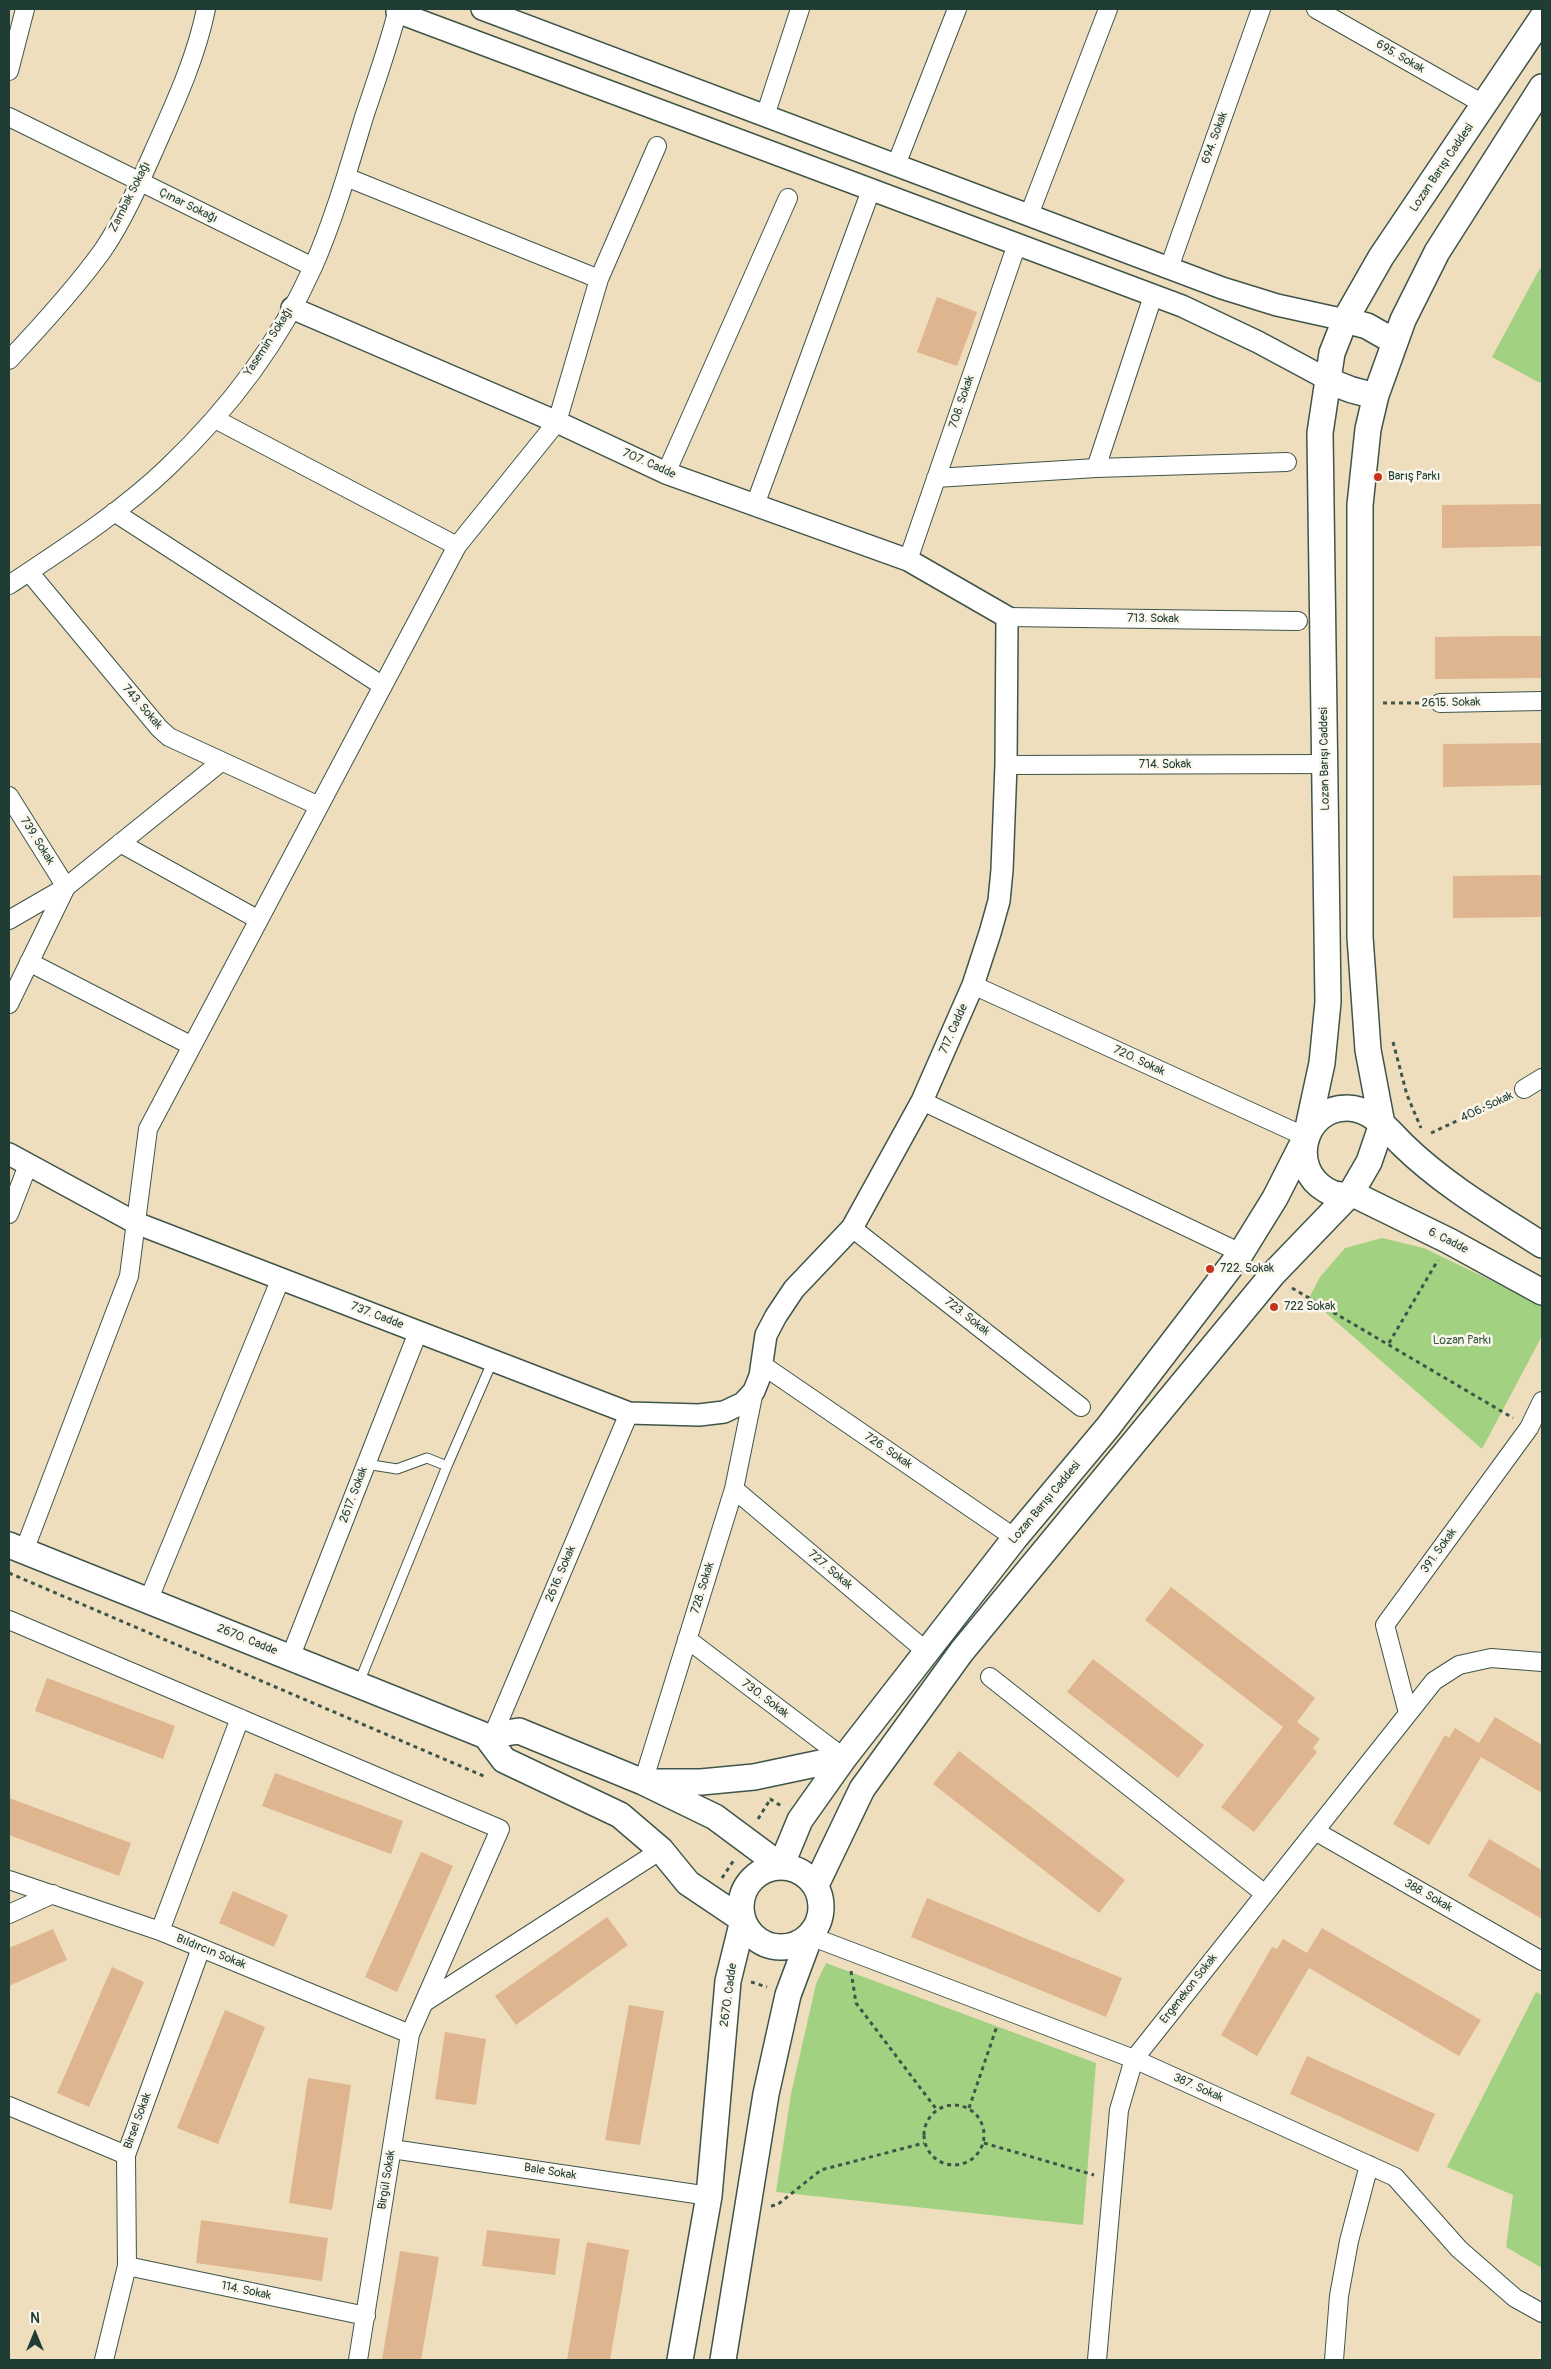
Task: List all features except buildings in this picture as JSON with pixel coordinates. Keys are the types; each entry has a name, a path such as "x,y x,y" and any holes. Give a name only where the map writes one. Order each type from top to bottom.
{"main road":[{"name":"Lozan Barışı Caddesi","path":"1351,1193 1344,1196 1331,1193 1320,1186 1311,1176 1305,1164 1304,1151 1322,1063 1328,1002 1320,433 1327,379 1332,353 1345,320 1382,257 1542,18"},
{"path":"816,1885 862,1789 962,1651 1273,1274 1351,1193 1369,1162 1382,1124 1368,1050 1360,937 1360,505 1368,429 1376,394 1414,297 1437,252 1542,87"},
{"path":"1345,320 1367,326 1395,342"},
{"path":"1327,379 1341,387 1360,393 1376,394"},
{"name":"Lozan Barışı Caddesi","path":"781,1866 800,1820 844,1758 1015,1538 1108,1427 1240,1253 1275,1198 1306,1138 1317,1121 1334,1110 1346,1108 1372,1115 1382,1124"},
{"path":"1382,1124 1428,1168 1542,1245"},
{"name":"6. Cadde","path":"1351,1193 1450,1241 1542,1292"},
{"name":"2670. Cadde","path":"16,1548 358,1685 489,1735"},
{"path":"723,2360 766,2094 788,1995 810,1936 820,1919 822,1907 816,1885 800,1872 781,1866 714,1817 643,1782 518,1731 489,1735 504,1760 620,1815 661,1850 688,1883 743,1920"},
{"path":"643,1782 701,1782 754,1776 844,1758"},
{"path":"781,1866 762,1871 748,1883 742,1895 740,1908 743,1920 749,1932 759,1941 770,1946 796,1945 810,1936"},
{"name":"2670. Cadde","path":"680,2360 709,2196 728,1981 743,1920"}],"street":[{"path":"9,71 25,9"},
{"name":"Zambak Sokağı","path":"9,360 61,304 104,248 140,182 190,64 206,9"},
{"path":"482,9 1222,288 1277,305 1345,320"},
{"path":"765,116 800,9"},
{"path":"896,165 958,9"},
{"path":"1029,215 1108,9"},
{"name":"694. Sokak","path":"1169,268 1261,9"},
{"name":"695. Sokak","path":"1316,9 1485,105"},
{"path":"398,10 1182,306 1258,342 1327,379"},
{"name":"Yasemin Sokağı","path":"9,586 114,512 166,469 215,419 257,364 292,308 313,267 346,177 398,10"},
{"name":"Çınar Sokağı","path":"9,117 313,267"},
{"path":"16,1548 129,1276 148,1129 457,546 557,422 599,279 657,146"},
{"path":"346,177 599,279"},
{"path":"755,505 871,190"},
{"path":"666,473 788,198"},
{"name":"708. Sokak","path":"908,560 1017,244"},
{"path":"1096,468 1153,296"},
{"name":"707. Cadde","path":"292,308 557,422 666,473 908,560 1007,617"},
{"path":"215,419 457,546"},
{"path":"936,478 1096,468 1287,462"},
{"path":"114,512 383,686"},
{"name":"743. Sokak","path":"29,572 159,728 169,737 319,806"},
{"name":"713. Sokak","path":"1007,617 1298,621"},
{"name":"717. Cadde","path":"754,1391 760,1376 766,1335 776,1316 794,1289 852,1228 922,1101 973,985 999,901 1002,870 1006,765 1007,617"},
{"name":"2615. Sokak","path":"1440,703 1542,701"},
{"path":"9,920 66,887 221,762"},
{"name":"714. Sokak","path":"1006,765 1325,764"},
{"name":"739. Sokak","path":"9,796 66,887"},
{"path":"120,843 258,920"},
{"path":"9,1004 66,887"},
{"path":"29,962 192,1046"},
{"name":"720. Sokak","path":"973,985 1306,1138"},
{"name":"406. Sokak","path":"1524,1089 1542,1078"},
{"path":"922,1101 1240,1253"},
{"name":"737. Cadde","path":"9,1154 136,1223 629,1413 699,1415 724,1412 743,1402 754,1391"},
{"path":"9,1214 28,1165"},
{"name":"723. Sokak","path":"852,1228 1081,1406"},
{"path":"148,1601 280,1278"},
{"name":"2617. Sokak","path":"290,1658 418,1332"},
{"name":"726. Sokak","path":"761,1364 1015,1538"},
{"name":"728. Sokak","path":"643,1782 734,1489 754,1391"},
{"name":"391. Sokak","path":"1408,1713 1385,1625 1529,1428 1542,1401"},
{"name":"2616. Sokak","path":"489,1735 629,1413"},
{"name":"727. Sokak","path":"734,1489 927,1652"},
{"path":"9,1620 240,1718 160,1932"},
{"name":"730. Sokak","path":"687,1639 844,1758"},
{"name":"Ergenekon Sokak","path":"1097,2360 1119,2110 1134,2059 1434,1681 1459,1665 1491,1658 1542,1662"},
{"path":"990,1677 1264,1894"},
{"name":"Birgül Sokak","path":"240,1718 500,1829 410,2034 358,2360"},
{"name":"388. Sokak","path":"1314,1831 1542,1961"},
{"path":"424,2002 661,1850"},
{"name":"Bıldırcın Sokak","path":"9,1880 160,1932 410,2034"},
{"path":"9,1914 53,1894"},
{"name":"387. Sokak","path":"810,1936 1134,2059 1395,2177 1459,2249 1515,2298 1542,2313"},
{"name":"Birsel Sokak","path":"104,2360 127,2266 126,2155 201,1948"},
{"path":"9,2106 126,2155"},
{"name":"Bale Sokak","path":"392,2149 709,2196"},
{"path":"1334,2360 1339,2296 1349,2241 1369,2165"},
{"name":"114. Sokak","path":"127,2266 366,2316"}],"lane":[{"path":"358,1685 447,1466 493,1360"},
{"path":"366,1464 397,1469 427,1458 447,1466"}],"path":[{"name":"2615. Sokak","path":"1360,704 1440,703"},
{"name":"406. Sokak","path":"1431,1134 1524,1089"},
{"path":"1388,1343 1450,1241"},
{"path":"1287,1285 1529,1428"},
{"path":"9,1573 494,1781"},
{"path":"758,1819 775,1791"},
{"path":"770,1799 785,1809"},
{"path":"721,1880 738,1853"},
{"path":"848,1950 856,2003 937,2110"},
{"path":"748,1981 772,1989"},
{"path":"969,2108 1003,2009"},
{"path":"950,2105 969,2108 982,2123 984,2143 980,2152 973,2160 964,2164 954,2166 944,2164 935,2159 924,2142 926,2123 937,2110 950,2105"},
{"path":"749,2203 767,2206 777,2205 821,2170 924,2142"},
{"path":"984,2143 1113,2180"}],"green space":[{"path":"1540,268 1542,269 1542,380 1540,383 1492,357"},
{"name":"Lozan Parkı","path":"1382,1238 1424,1248 1542,1305 1542,1336 1482,1449 1309,1298 1320,1277 1345,1248"},
{"path":"826,1963 1096,2063 1083,2225 776,2192 791,2094 816,1984"},
{"path":"1536,1992 1542,1995 1542,2268 1506,2247 1513,2195 1447,2167"}],"place":[{"name":"Barış Parkı","path":"1378,477"},
{"name":"722. Sokak","path":"1210,1269"},
{"name":"722 Sokak","path":"1274,1307"}]}
